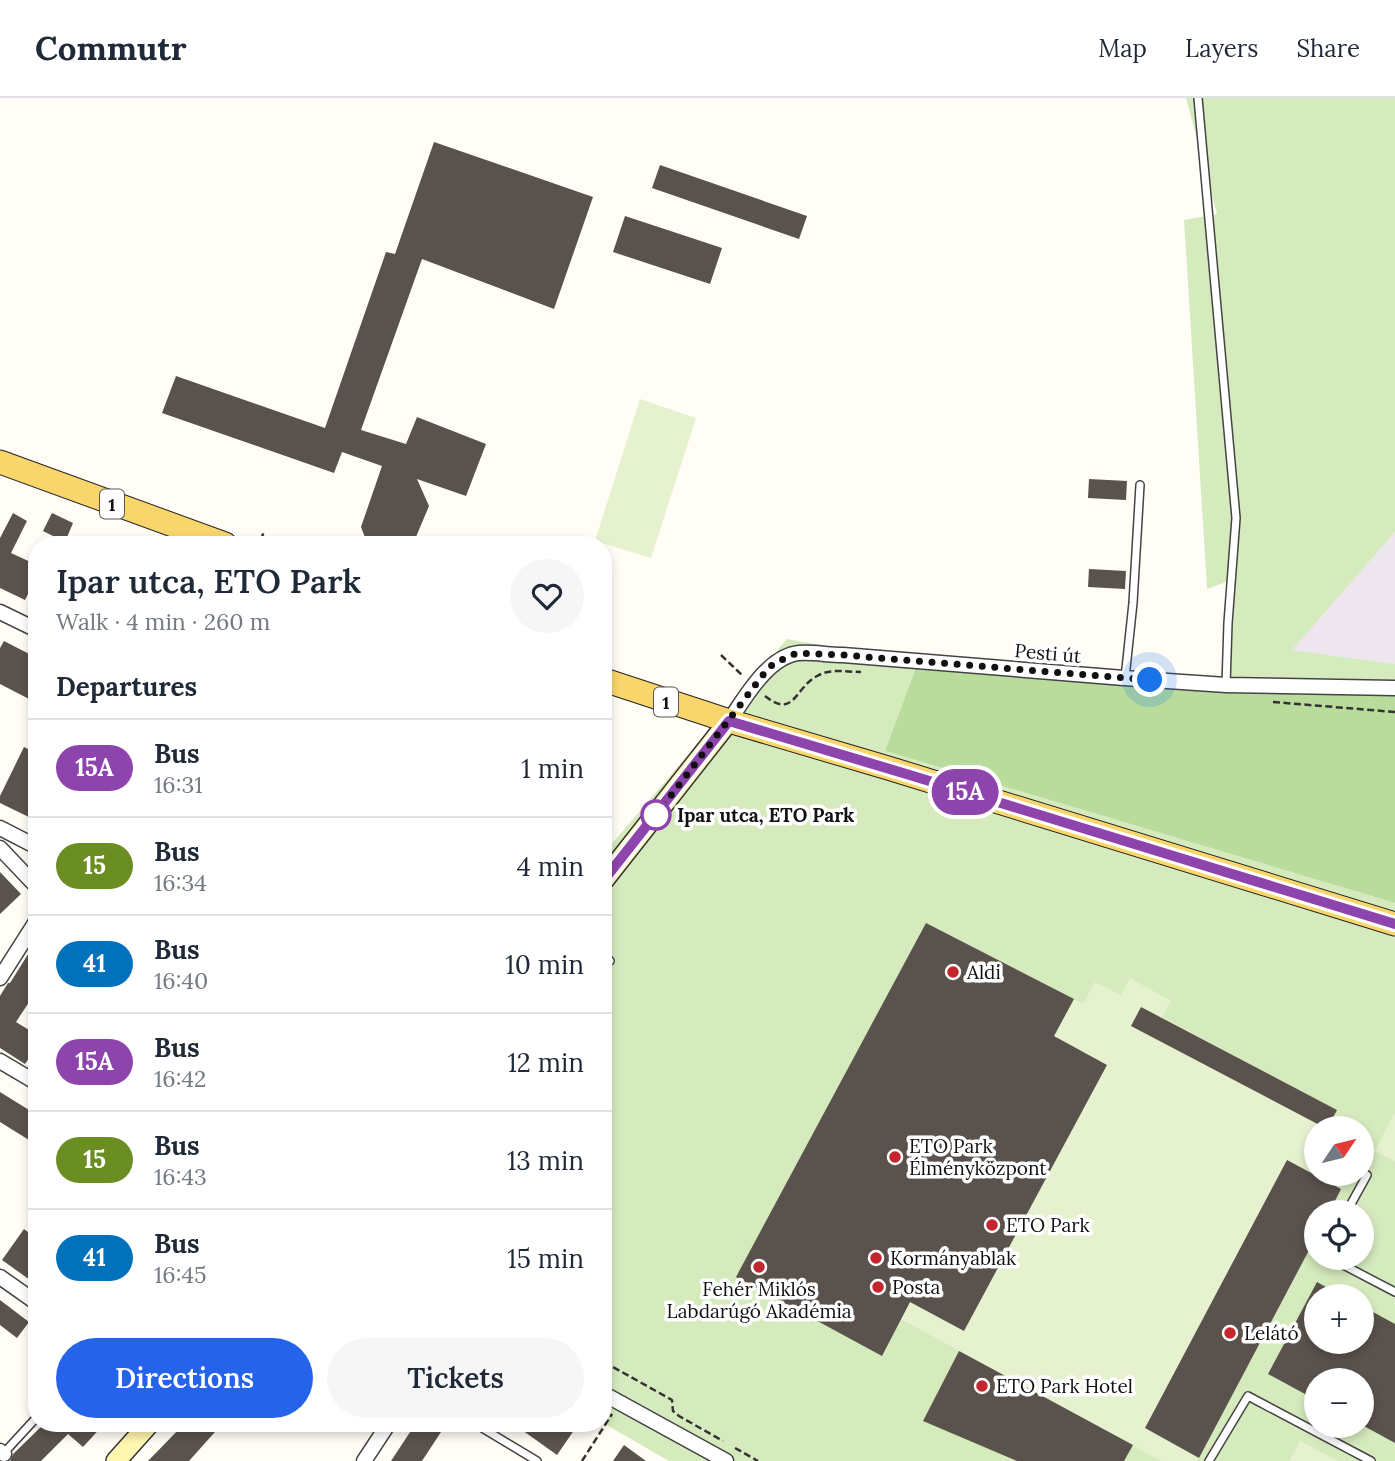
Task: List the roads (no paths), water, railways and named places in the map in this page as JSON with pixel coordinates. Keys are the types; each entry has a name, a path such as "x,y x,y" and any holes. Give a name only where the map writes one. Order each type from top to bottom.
{"main road":[{"name":"1","path":"0,462 203,536"},
{"name":"1","path":"612,683 729,721 1395,924"}],"street":[{"path":"0,612 28,626"},
{"name":"Pesti út","path":"729,721 773,664 797,653 1226,685 1395,688"},
{"path":"612,870 729,721"},
{"path":"0,828 28,842"},
{"path":"0,848 28,878"},
{"path":"0,978 28,934"},
{"path":"0,1061 28,1078"},
{"path":"0,1277 28,1297"},
{"path":"612,1398 726,1461"},
{"path":"116,1461 142,1432"},
{"path":"364,1461 383,1432"}],"lane":[{"path":"1198,98 1236,518 1226,685"},
{"path":"1124,678 1133,603 1140,485"},
{"path":"1353,1270 1395,1292"},
{"path":"1209,1461 1248,1396 1371,1461"},
{"path":"1,1454 28,1426"},
{"path":"489,1432 537,1461"}],"place":[{"name":"Ipar utca, ETO Park","path":"656,815"},
{"name":"Aldi","path":"953,972"},
{"name":"ETO Park Élményközpont","path":"895,1157"},
{"name":"ETO Park","path":"992,1225"},
{"name":"Kormányablak","path":"876,1258"},
{"name":"Fehér Miklós Labdarúgó Akadémia","path":"759,1267"},
{"name":"Posta","path":"878,1287"},
{"name":"Lelátó","path":"1230,1333"},
{"name":"ETO Park Hotel","path":"982,1386"}]}
